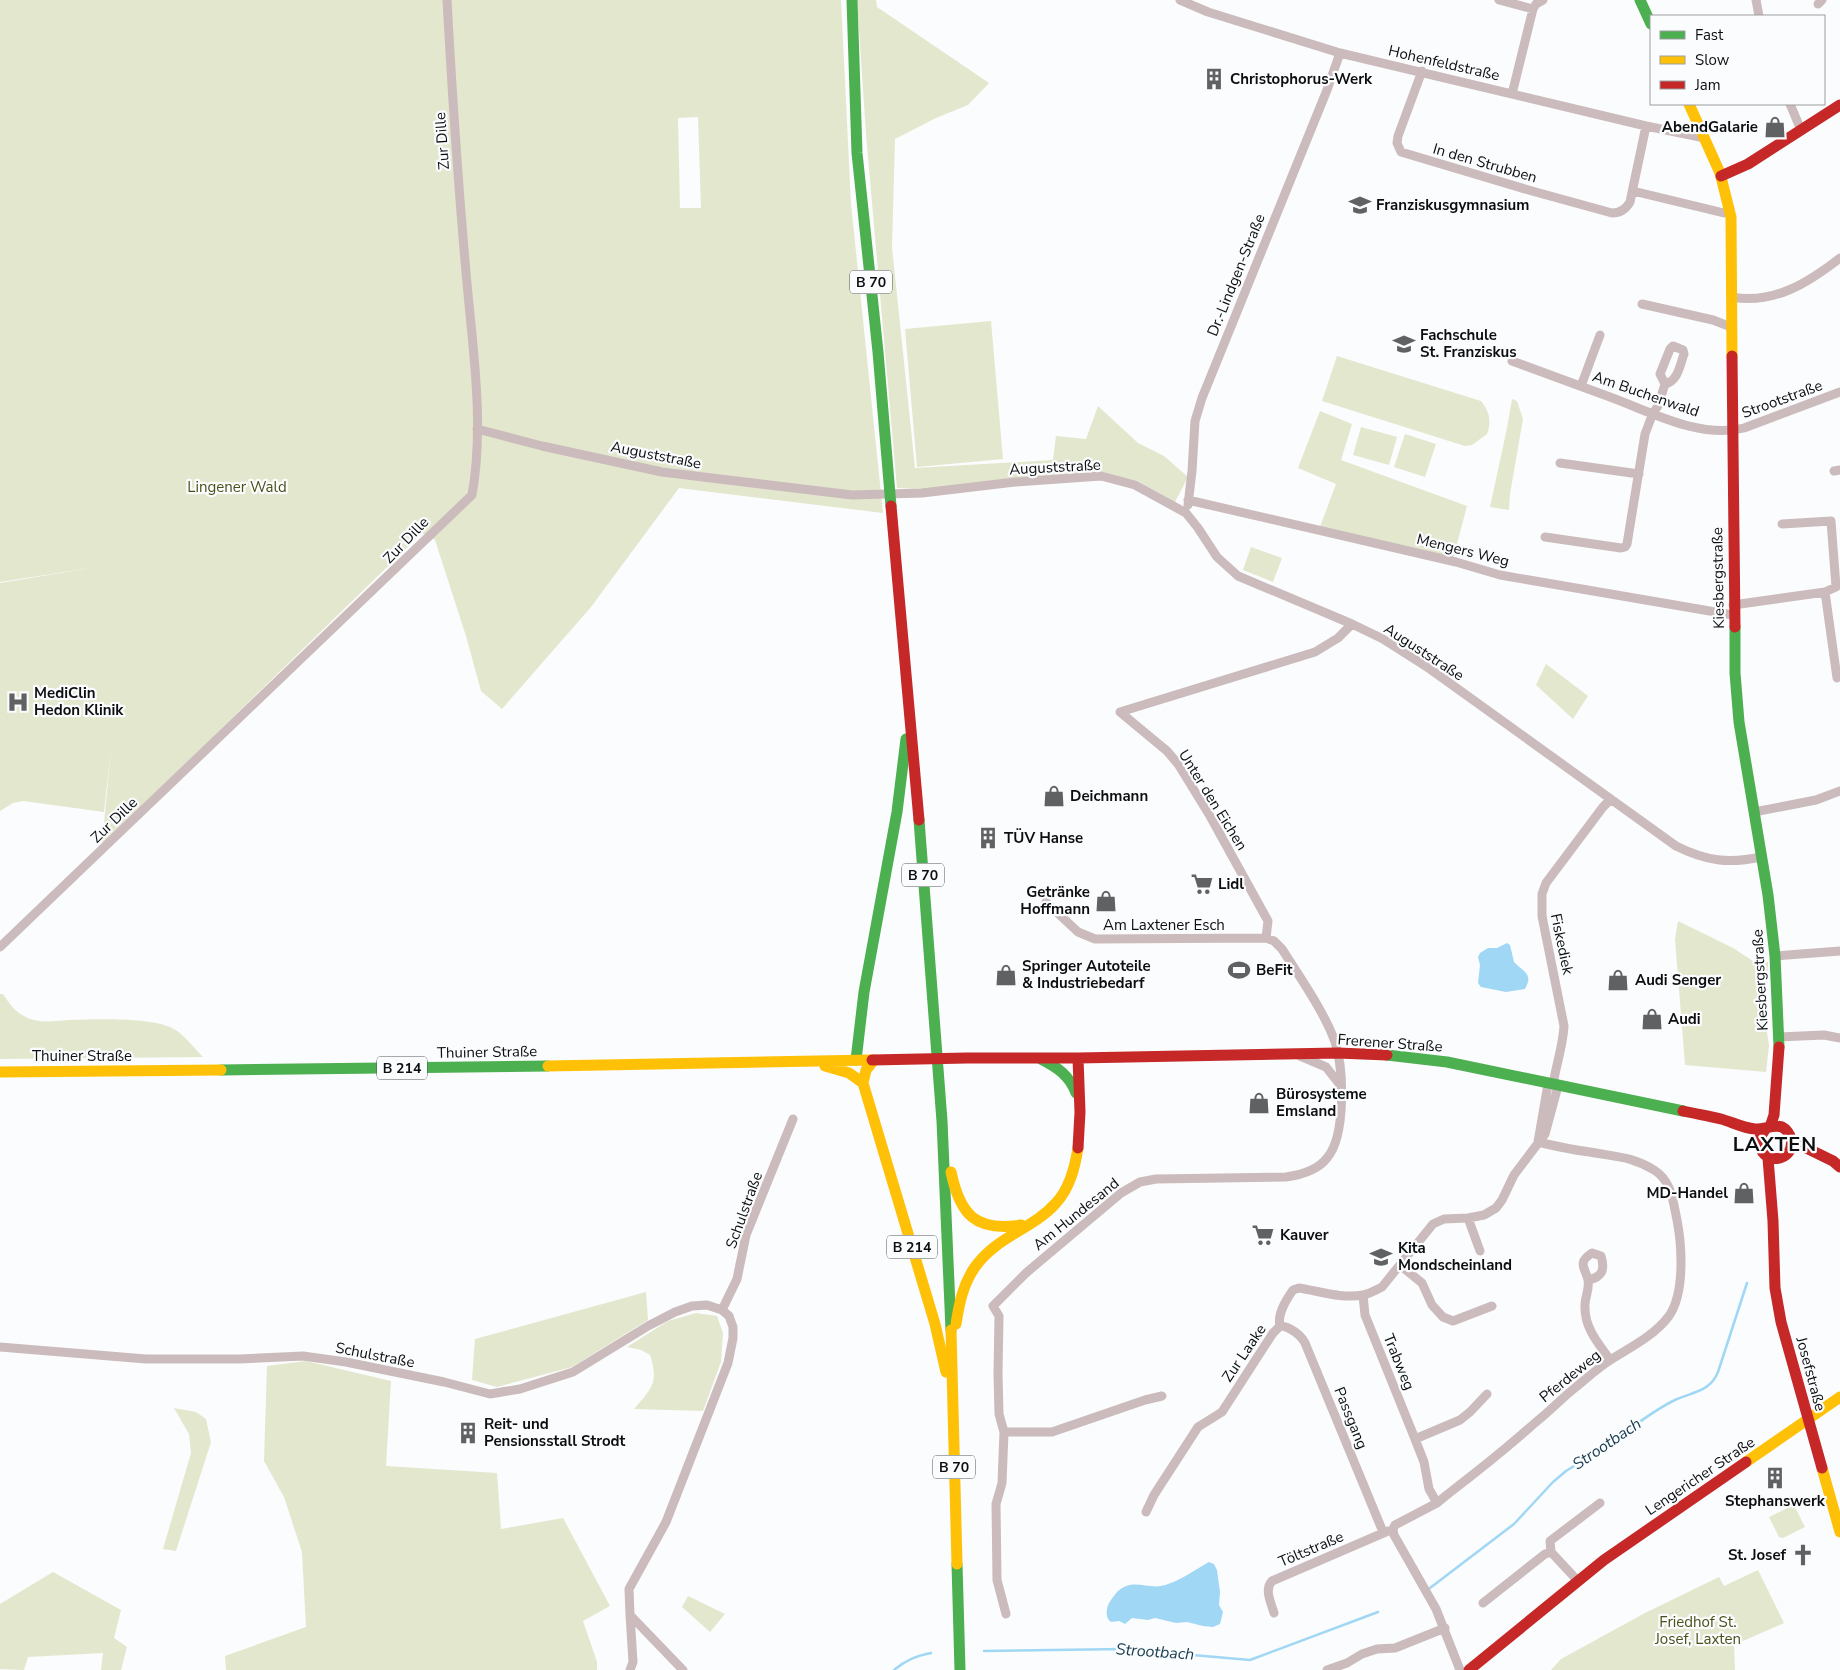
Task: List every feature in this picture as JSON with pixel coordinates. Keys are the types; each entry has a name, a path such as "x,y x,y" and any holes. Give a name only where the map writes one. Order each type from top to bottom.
{"main road":[{"name":"B 70","path":"852,0 858,153 878,352 929,938 942,1121 952,1359 960,1670"},
{"path":"1640,0 1650,22"},
{"name":"Kiesbergstraße","path":"1690,105 1706,138 1721,176 1731,218 1733,610 1737,704 1773,928 1775,956 1778,1056 1774,1115 1768,1127"},
{"path":"1721,176 1748,164 1840,105"},
{"path":"856,1060 864,992 897,812 909,711"},
{"name":"Frerener Straße","path":"1078,1058 1338,1053 1395,1055 1447,1062 1720,1119 1756,1129 1768,1127"},
{"name":"Kiesbergstraße","path":"1778,1056 1781,1066 1782,1121 1785,1129"},
{"name":"Thuiner Straße","path":"1,1071 1038,1058"},
{"name":"B 214","path":"942,1121 954,1189 962,1207 972,1218 994,1228 1011,1228 1029,1224 1060,1199 1078,1159 1080,1140 1078,1058 1038,1058"},
{"name":"B 214","path":"1038,1058 1058,1067 1073,1084 1079,1102"},
{"path":"863,1083 866,1070 874,1060"},
{"name":"B 214","path":"812,1062 849,1073 863,1083 936,1324 953,1412"},
{"name":"Frerener Straße","path":"1694,1115 1747,1135 1758,1142"},
{"path":"1777,1126 1785,1129 1788,1132 1787,1150 1777,1159 1768,1158 1760,1151 1758,1142 1760,1135 1768,1127 1777,1126"},
{"path":"1787,1150 1833,1161 1839,1167"},
{"name":"Josefstraße","path":"1773,1221 1776,1206 1778,1166 1787,1150"},
{"name":"Josefstraße","path":"1768,1158 1773,1221 1775,1288 1781,1322 1840,1532"},
{"path":"952,1359 957,1313 967,1277 991,1248 1029,1224"},
{"name":"Lengericher Straße","path":"1469,1670 1577,1580 1626,1544 1840,1397"}],"street":[{"name":"Zur Dille","path":"0,948 472,495 477,470 474,364 458,186 447,0"},
{"name":"Hohenfeldstraße","path":"1180,0 1208,12 1340,53 1646,126 1706,138"},
{"path":"1499,0 1533,9"},
{"path":"1512,94 1533,9 1536,4 1543,0"},
{"path":"1756,0 1759,15"},
{"name":"Dr.-Lindgen-Straße","path":"1186,513 1195,421 1202,398 1327,90 1340,53"},
{"name":"In den Strubben","path":"1422,72 1398,136 1397,142 1401,152 1612,213 1622,211 1627,207 1633,191 1646,126"},
{"path":"1790,105 1801,130"},
{"path":"1633,191 1724,213"},
{"path":"1732,297 1759,299 1785,292 1822,272 1840,258"},
{"path":"1642,304 1713,320 1731,327"},
{"name":"Am Buchenwald","path":"1581,386 1600,335"},
{"name":"Am Buchenwald","path":"1512,362 1696,427 1709,430 1732,431"},
{"path":"1545,537 1625,547 1645,434 1666,384"},
{"name":"Strootstraße","path":"1732,431 1767,420 1840,392"},
{"name":"Auguststraße","path":"477,429 542,446 662,472 852,495 922,493 1015,482 1101,476 1135,484 1186,513 1217,556 1238,576 1383,639 1430,670 1676,846 1698,856 1730,862 1761,857"},
{"path":"1560,463 1639,474"},
{"name":"Mengers Weg","path":"1188,500 1456,562 1489,572 1668,604 1733,610 1825,592"},
{"path":"1782,524 1836,520 1836,587 1825,592 1837,678"},
{"name":"Unter den Eichen","path":"1266,938 1268,921 1210,816 1178,764 1167,751 1120,712 1315,652 1338,638 1352,624"},
{"path":"1754,812 1839,794"},
{"name":"Fiskediek","path":"1553,1085 1563,1040 1564,1026 1542,916 1542,894 1546,883 1611,799"},
{"name":"Am Laxtener Esch","path":"1046,902 1078,932 1095,939 1266,938"},
{"path":"1266,938 1274,941 1282,948 1324,1019 1335,1041 1338,1053"},
{"path":"1775,956 1840,951"},
{"path":"1778,1037 1824,1035 1840,1038"},
{"name":"Am Hundesand","path":"1006,1614 996,1580 996,1504 1002,1483 1004,1432 999,1414 999,1316 993,1306 1005,1292 1121,1193 1140,1182 1156,1179 1286,1177 1301,1175 1327,1159 1336,1143 1341,1119 1341,1062 1338,1053"},
{"path":"1295,1054 1326,1067 1341,1086"},
{"path":"1363,1296 1382,1287 1433,1224 1444,1219 1484,1215 1496,1208 1514,1175 1545,1134 1553,1085"},
{"name":"Schulstraße","path":"0,1347 146,1359 240,1359 303,1356 346,1362 444,1382 490,1394 520,1389 573,1372 648,1326 675,1312 692,1306 706,1305 722,1310 737,1279 746,1235 794,1119"},
{"name":"Pferdeweg","path":"1393,1530 1395,1526 1437,1503 1537,1422 1575,1387 1610,1360 1633,1348 1669,1316 1675,1302 1679,1287 1681,1253 1670,1189 1666,1181 1657,1172 1627,1157 1538,1142"},
{"path":"1468,1218 1480,1251"},
{"path":"1400,1264 1422,1282 1432,1305 1443,1317 1453,1321 1492,1306"},
{"path":"1588,1280 1584,1306 1586,1322 1610,1360"},
{"name":"Zur Laake","path":"1146,1512 1154,1496 1198,1427 1222,1412 1273,1333 1280,1326 1281,1312 1294,1290 1299,1288 1325,1293 1363,1296"},
{"name":"Trabweg","path":"1363,1296 1365,1316 1424,1462 1429,1489 1437,1503"},
{"path":"630,1670 633,1662 629,1589 666,1522 728,1363 733,1338 733,1327 729,1316 722,1310"},
{"name":"Passgang","path":"1280,1326 1287,1327 1303,1338 1383,1532"},
{"path":"1415,1439 1460,1420 1487,1394"},
{"path":"1004,1432 1052,1432 1162,1396"},
{"path":"1577,1580 1551,1552 1550,1541 1600,1503"},
{"path":"1393,1530 1445,1628 1460,1670"},
{"name":"Töltstraße","path":"1274,1613 1267,1589 1268,1584 1272,1581 1315,1564 1383,1532 1393,1530"},
{"path":"1483,1603 1545,1554 1551,1552"},
{"path":"630,1616 683,1670"},
{"path":"1326,1670 1347,1663 1362,1654 1377,1649 1395,1648 1445,1628"}],"green space":[{"name":"Lingener Wald","path":"0,0 841,0 851,204 883,513 679,488 591,607 502,709 481,691 466,636 435,540 422,533 102,845 111,749 104,812 23,801 13,803 0,811 0,583 97,567 0,582","holes":["698,117 701,208 680,208 678,118"]},
{"path":"857,0 876,0 877,7 989,83 968,105 936,118 895,139 892,247 915,468 1053,460 1056,436 1086,439 1098,406 1138,443 1164,456 1188,477 1175,502 1138,481 1102,473 923,489 897,488 866,134"},
{"path":"991,321 1003,459 917,467 905,329"},
{"path":"1337,356 1481,401 1489,416 1487,434 1472,445 1465,446 1322,401"},
{"path":"1512,399 1517,401 1523,419 1509,510 1490,507"},
{"path":"1320,411 1352,424 1341,460 1467,506 1453,559 1320,527 1336,484 1298,468"},
{"path":"1361,427 1397,437 1389,465 1353,455"},
{"path":"1405,434 1436,444 1425,477 1394,467"},
{"path":"1251,547 1282,558 1273,582 1243,570"},
{"path":"1546,664 1588,696 1573,719 1536,685"},
{"path":"1678,921 1733,948 1753,961 1768,962 1767,988 1763,1008 1769,1045 1766,1072 1685,1065 1675,939"},
{"path":"0,994 3,994 17,1012 34,1020 137,1020 163,1024 181,1034 203,1057 0,1059"},
{"path":"646,1292 648,1320 572,1367 497,1387 472,1380 475,1339"},
{"path":"696,1313 717,1316 723,1333 721,1362 703,1411 634,1409 652,1385 654,1372 650,1355 641,1350 627,1347 668,1321"},
{"path":"306,1361 391,1381 386,1466 497,1473 501,1529 563,1518 610,1606 583,1621 597,1662 597,1670 226,1670 225,1656 306,1627 302,1552 284,1497 264,1461 267,1366"},
{"path":"174,1408 196,1412 206,1419 211,1442 176,1551 163,1549 191,1453 189,1434"},
{"path":"1794,1505 1805,1527 1783,1538 1779,1537 1769,1517"},
{"name":"Friedhof St. Josef, Laxten","path":"1758,1570 1784,1623 1734,1645 1735,1670 1551,1670 1561,1659 1645,1613 1719,1577 1724,1586"},
{"path":"53,1572 121,1610 114,1638 127,1647 121,1670 101,1670 103,1653 28,1657 24,1670 0,1669 0,1604"},
{"path":"688,1596 725,1614 710,1632 682,1607"}],"water":[{"path":"1507,943 1510,945 1514,962 1528,976 1525,989 1506,992 1481,987 1478,983 1480,965 1478,957 1480,953 1488,948 1497,948"},
{"path":"1209,1562 1214,1564 1217,1570 1220,1592 1219,1605 1223,1612 1220,1624 1213,1627 1187,1622 1176,1623 1155,1618 1148,1620 1132,1618 1125,1624 1119,1621 1111,1622 1108,1618 1108,1605 1123,1587 1129,1585 1161,1586 1168,1584"}],"waterway":[{"name":"Strootbach","path":"1430,1588 1514,1524 1553,1482 1566,1471 1658,1409 1710,1384 1718,1372 1747,1283"},
{"name":"Strootbach","path":"984,1651 1124,1649 1250,1660 1378,1612"},
{"name":"Strootbach","path":"894,1670 911,1659 931,1653"}],"traffic: fast":[{"path":"852,0 857,153 878,352 891,506"},
{"path":"1640,0 1650,22"},
{"path":"1735,627 1735,673 1739,722 1768,895 1775,956 1779,1047"},
{"path":"856,1060 864,992 897,812 906,739"},
{"path":"919,820 942,1121 951,1330"},
{"path":"1387,1055 1447,1062 1683,1111"},
{"path":"1041,1059 1062,1073 1076,1093"},
{"path":"221,1070 548,1066"},
{"path":"957,1564 960,1670"}],"traffic: slow":[{"path":"1689,105 1720,173 1731,217 1732,356"},
{"path":"548,1066 872,1060"},
{"path":"874,1060 866,1070 863,1083 935,1324 946,1372"},
{"path":"825,1066 849,1073 863,1083"},
{"path":"0,1072 221,1070"},
{"path":"956,1324 960,1302 975,1267 984,1256 1004,1240 1037,1220 1056,1203 1068,1184 1078,1148"},
{"path":"951,1172 959,1199 965,1210 972,1217 981,1223 992,1226 1021,1225"},
{"path":"951,1330 957,1564"},
{"path":"1746,1462 1840,1397"},
{"path":"1822,1468 1840,1532"}],"traffic: jam":[{"path":"1721,176 1748,164 1840,105"},
{"path":"1732,356 1735,627"},
{"path":"891,506 919,820"},
{"path":"1770,1127 1774,1115 1779,1047"},
{"path":"1078,1058 1338,1053 1387,1055"},
{"path":"872,1060 1078,1058 1080,1112 1078,1148"},
{"path":"1683,1111 1751,1128 1782,1127 1788,1132 1791,1139 1791,1147 1783,1157 1770,1158 1761,1148 1759,1139 1766,1128"},
{"path":"1792,1141 1833,1161 1840,1167"},
{"path":"1768,1158 1773,1221 1775,1288 1781,1322 1822,1468"},
{"path":"1469,1670 1604,1560 1746,1462"}],"place":[{"name":"Christophorus-Werk","path":"1214,79"},
{"name":"AbendGalarie","path":"1775,127"},
{"name":"Franziskusgymnasium","path":"1360,205"},
{"name":"Fachschule St. Franziskus","path":"1404,344"},
{"name":"MediClin Hedon Klinik","path":"18,702"},
{"name":"Deichmann","path":"1054,796"},
{"name":"TÜV Hanse","path":"988,838"},
{"name":"Lidl","path":"1202,884"},
{"name":"Getränke Hoffmann","path":"1106,901"},
{"name":"BeFit","path":"1239,970"},
{"name":"Springer Autoteile & Industriebedarf","path":"1006,975"},
{"name":"Audi Senger","path":"1618,980"},
{"name":"Audi","path":"1652,1019"},
{"name":"Bürosysteme Emsland","path":"1259,1103"},
{"name":"MD-Handel","path":"1744,1193"},
{"name":"Kauver","path":"1263,1235"},
{"name":"Kita Mondscheinland","path":"1381,1257"},
{"name":"Reit- und Pensionsstall Strodt","path":"468,1433"},
{"name":"Stephanswerk","path":"1775,1478"},
{"name":"St. Josef","path":"1803,1555"}],"district":[{"name":"LAXTEN","path":"1775,1144"}]}
